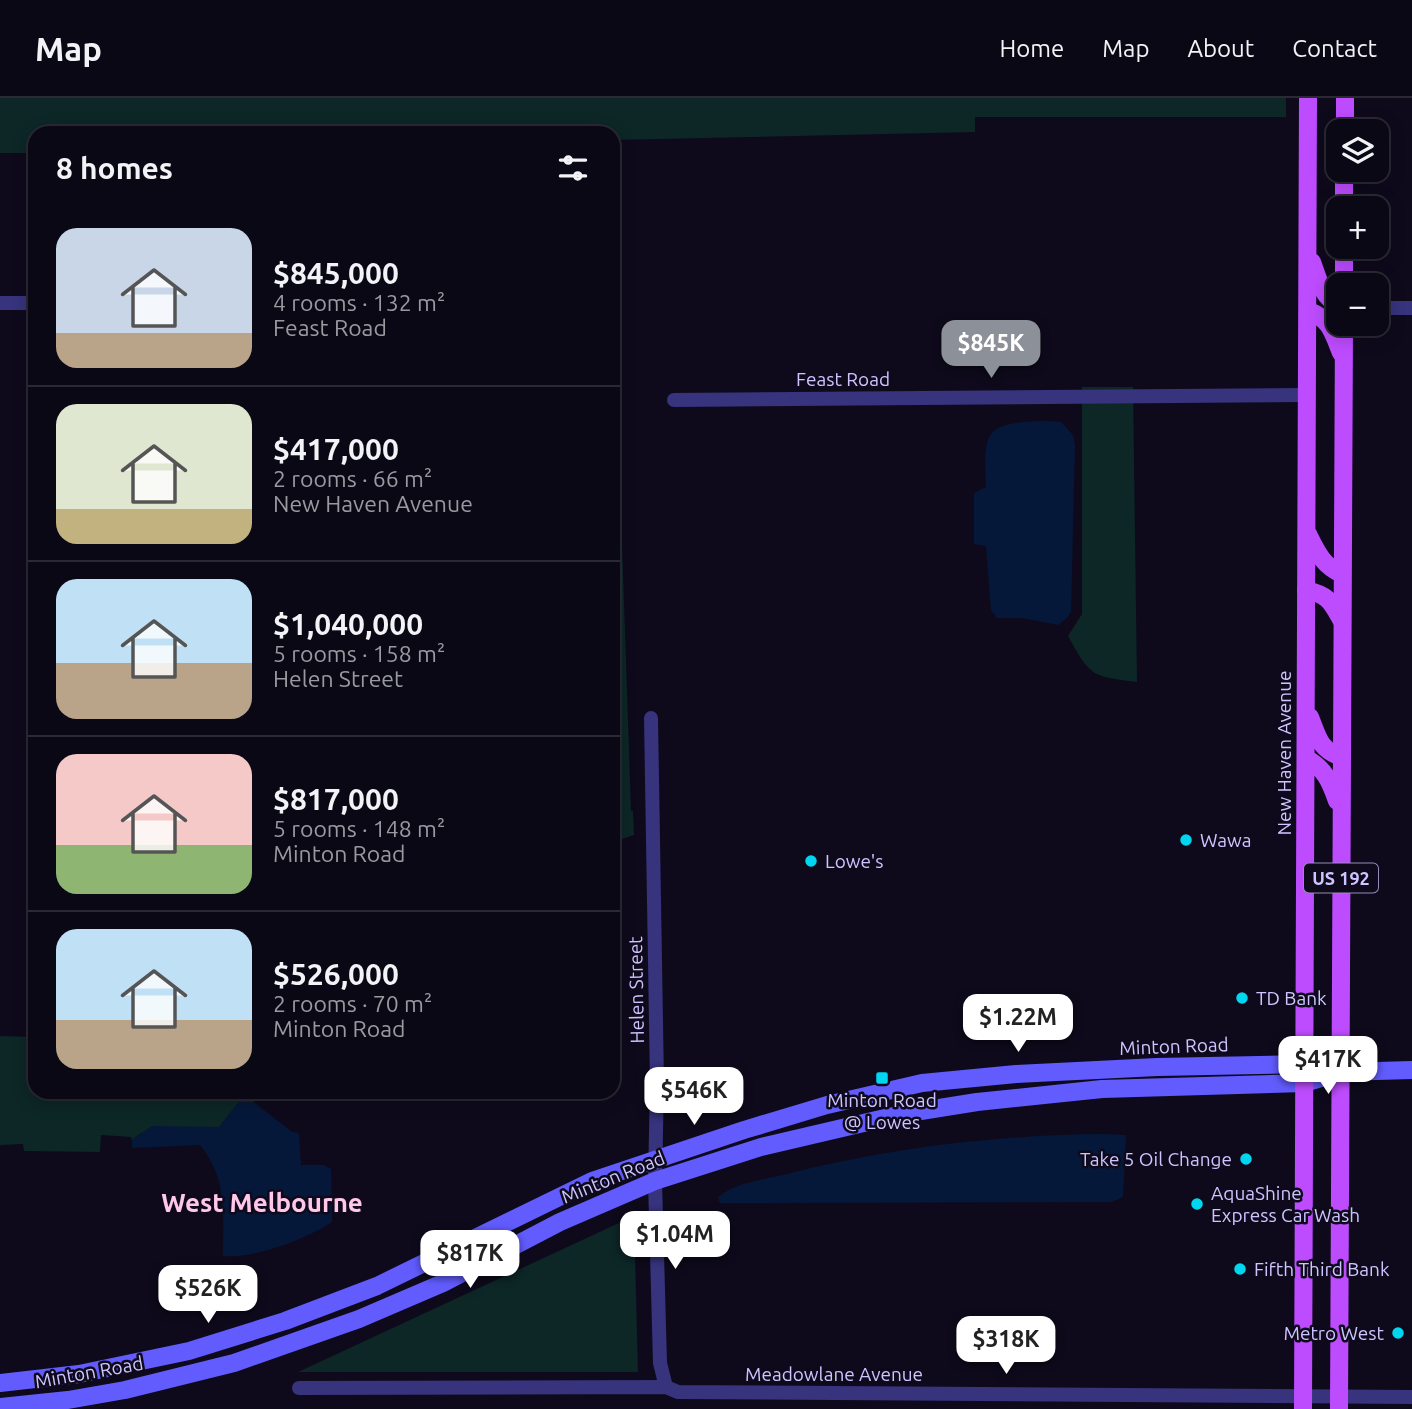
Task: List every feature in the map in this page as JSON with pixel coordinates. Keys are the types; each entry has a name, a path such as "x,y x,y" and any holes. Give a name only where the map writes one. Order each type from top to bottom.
{"main road":[{"name":"New Haven Avenue","path":"1303,1402 1308,98"},
{"path":"1345,98 1345,119"},
{"path":"1308,249 1326,295"},
{"path":"1308,311 1320,316 1330,328 1343,359"},
{"name":"US 192","path":"1339,1402 1344,336"},
{"path":"1306,531 1320,558 1330,569 1342,574"},
{"path":"1306,590 1320,593 1329,599 1342,621"},
{"path":"1306,707 1321,744 1329,752 1341,757"},
{"path":"1306,758 1320,766 1328,776 1341,811"},
{"name":"Minton Road","path":"0,1383 79,1374 188,1351 285,1321 344,1300 593,1181 827,1105 922,1083 1028,1073 1304,1064 1341,1072"},
{"path":"1341,1072 1412,1070"},
{"name":"Minton Road","path":"0,1407 68,1400 125,1390 234,1363 361,1318 443,1283 576,1214 655,1181 761,1147 902,1114 978,1102 1102,1089 1304,1083 1341,1072"},
{"path":"344,1300 361,1318"}],"street":[{"path":"0,303 28,303"},
{"path":"1389,308 1412,308"},
{"name":"Feast Road","path":"674,400 1307,395"},
{"name":"Helen Street","path":"651,718 657,1160 655,1181 660,1363 666,1387"},
{"name":"Meadowlane Avenue","path":"299,1388 666,1387 678,1392 1303,1402 1412,1397"}],"green space":[{"path":"0,98 1286,98 1286,117 975,117 975,132 620,140 620,126 28,126 28,153 0,153"},
{"path":"1082,387 1133,387 1137,682 1101,676 1094,672 1082,660 1068,636 1082,614"},
{"path":"620,513 631,811 634,835 620,840"},
{"path":"0,1036 28,1037 28,1099 255,1099 253,1103 239,1102 219,1127 141,1133 132,1140 131,1137 101,1135 100,1152 24,1151 23,1144 0,1145"},
{"path":"634,1216 638,1372 298,1372"}],"water":[{"path":"1061,422 1073,435 1075,445 1071,612 1058,625 1022,618 997,618 991,610 986,546 974,544 974,493 986,487 986,452 992,433 1010,424"},
{"path":"239,1102 255,1103 292,1132 299,1133 301,1165 324,1165 331,1169 332,1222 308,1235 264,1251 223,1256 220,1184 200,1145 132,1148 132,1140 152,1126 219,1127"},
{"path":"1126,1135 1123,1197 1112,1202 720,1203 718,1197 732,1188 749,1183 902,1150 982,1140"}],"place":[{"name":"Wawa","path":"1186,840"},
{"name":"Lowe's","path":"811,861"},
{"name":"TD Bank","path":"1242,998"},
{"name":"Minton Road @ Lowes","path":"882,1078"},
{"name":"Take 5 Oil Change","path":"1246,1159"},
{"name":"AquaShine Express Car Wash","path":"1197,1204"},
{"name":"Fifth Third Bank","path":"1240,1269"},
{"name":"Metro West","path":"1398,1333"}],"district":[{"name":"West Melbourne","path":"262,1202"}]}
